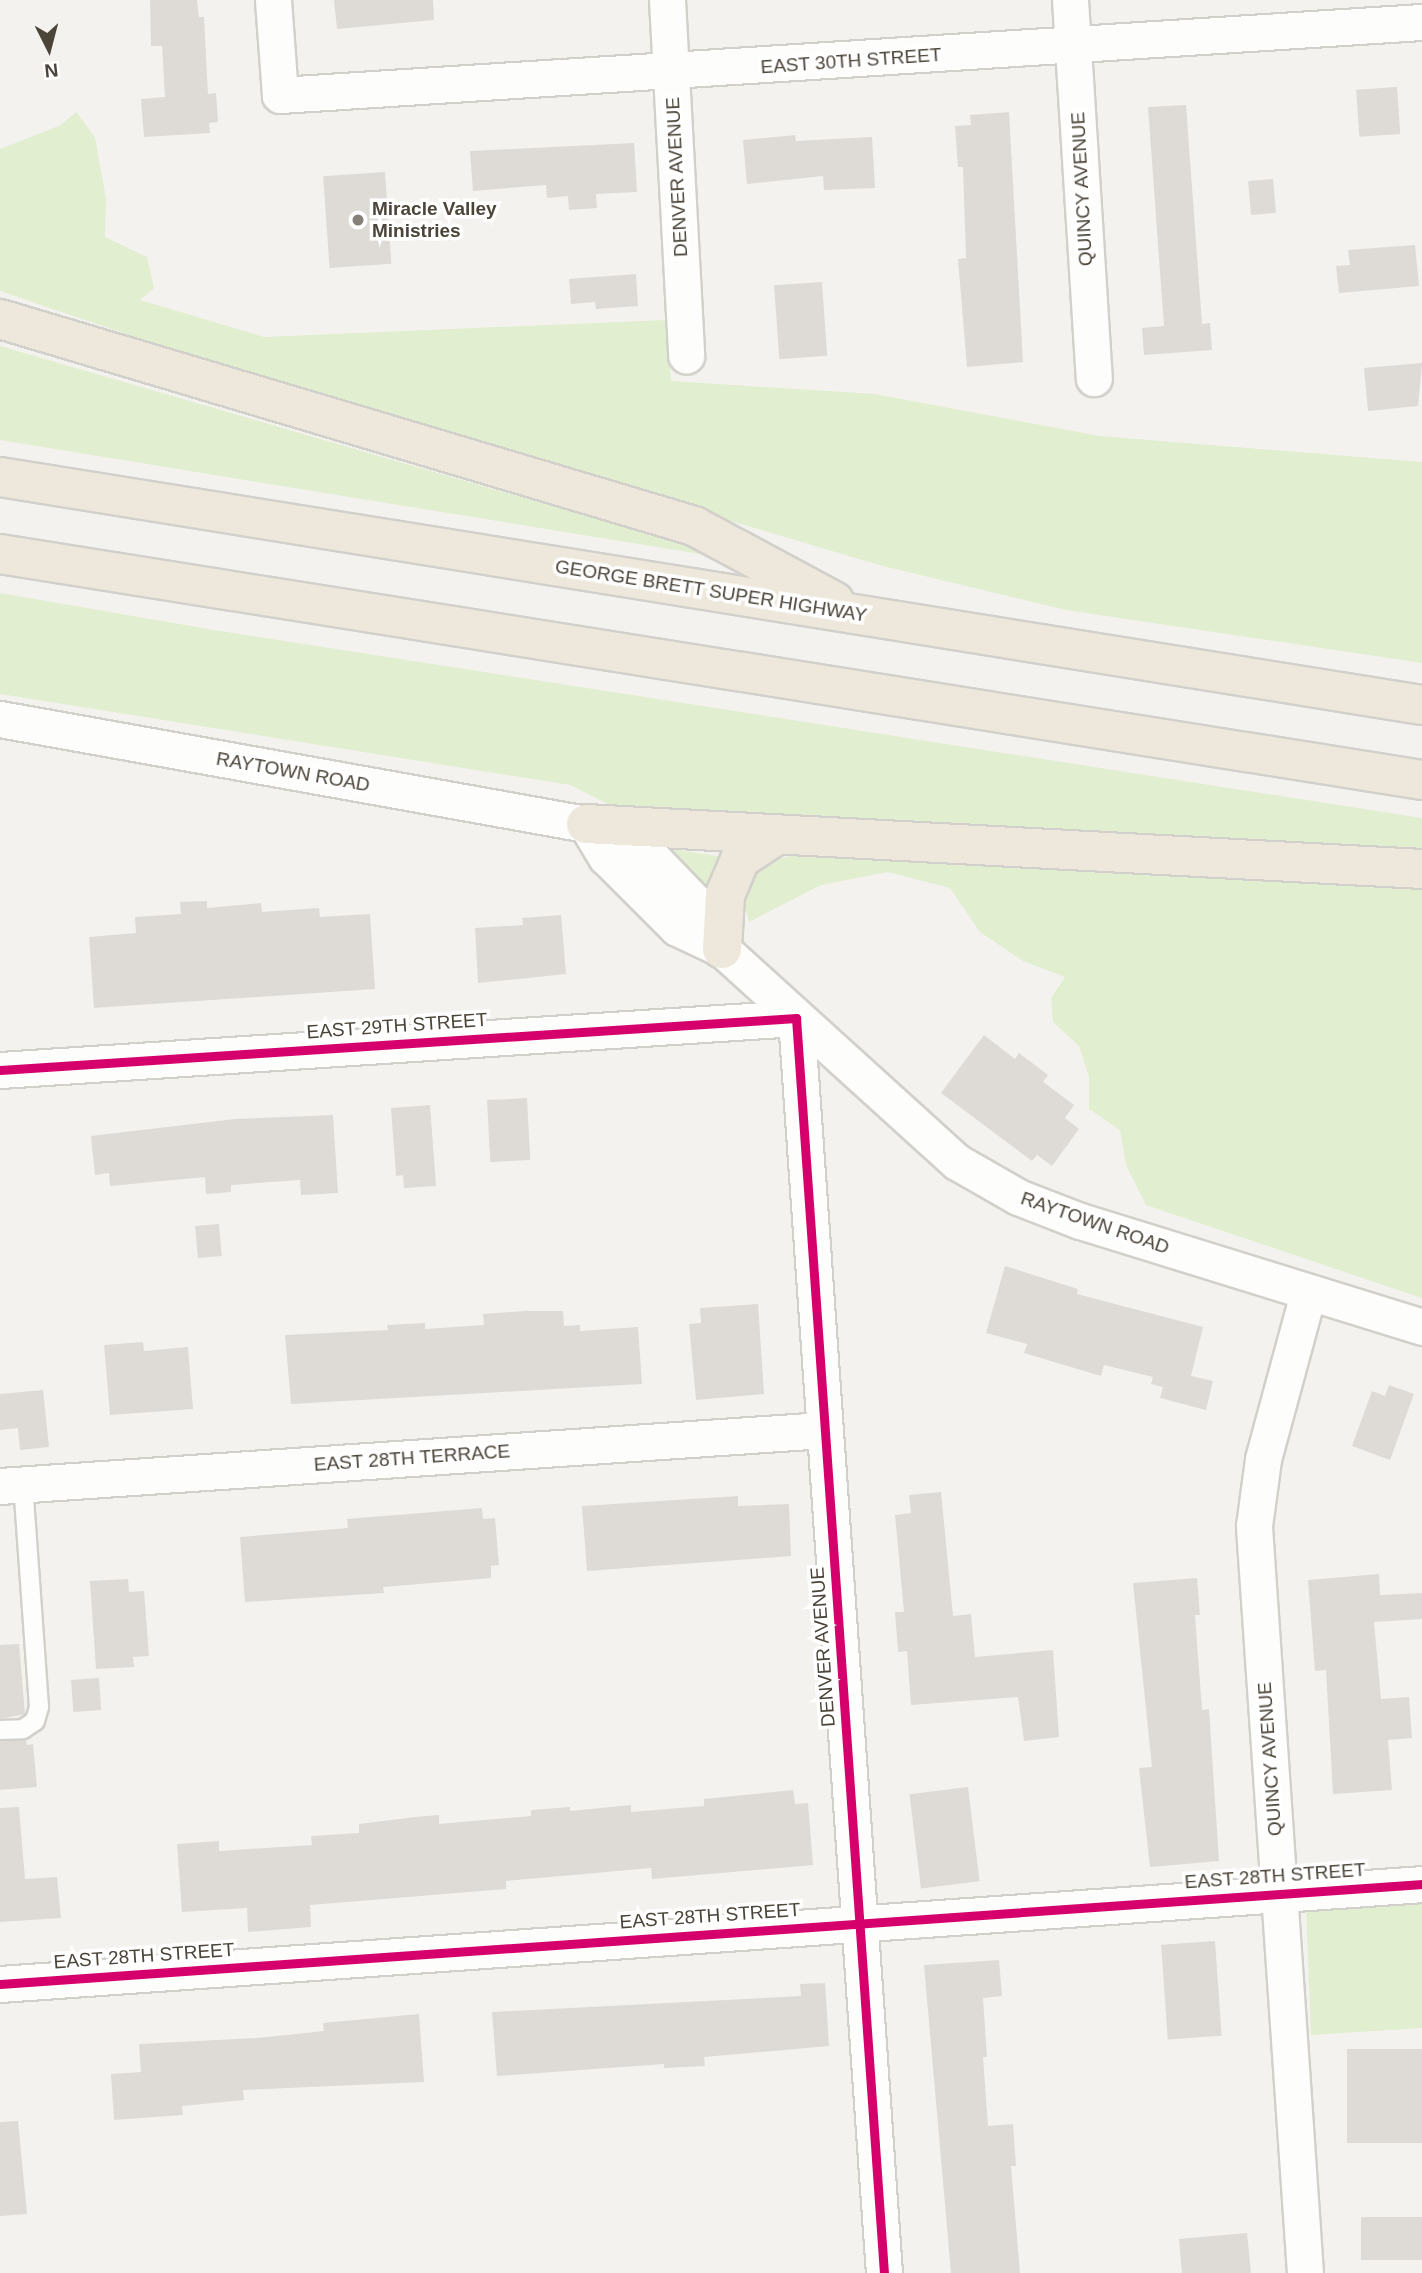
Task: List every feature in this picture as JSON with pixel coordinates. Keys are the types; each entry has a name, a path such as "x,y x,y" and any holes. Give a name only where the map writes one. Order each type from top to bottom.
{"highway":[{"path":"0,318 694,526 861,615"},
{"name":"GEORGE BRETT SUPER HIGHWAY","path":"0,477 1422,705"},
{"path":"0,554 1422,780"},
{"path":"586,824 1422,869"},
{"path":"722,949 725,895 740,859 775,836"}],"street":[{"name":"EAST 30TH STREET","path":"273,0 280,95 1074,47 1422,22"},
{"name":"DENVER AVENUE","path":"667,0 686,355"},
{"name":"QUINCY AVENUE","path":"1070,0 1094,377"},
{"name":"RAYTOWN ROAD","path":"0,719 586,824 636,841 700,907 722,949 957,1162 1018,1197 1308,1293 1422,1327"},
{"name":"DENVER AVENUE","path":"796,1017 884,2273"},
{"name":"EAST 29TH STREET","path":"0,1070 796,1017"},
{"name":"QUINCY AVENUE","path":"1306,2273 1254,1526 1262,1459 1308,1293"},
{"name":"EAST 28TH TERRACE","path":"11,1485 824,1430"},
{"name":"EAST 28TH STREET","path":"0,1983 1422,1884"}],"lane":[{"path":"0,1730 23,1729 35,1721 39,1707 11,1485"}],"green space":[{"path":"76,112 95,137 106,199 105,237 147,257 154,288 140,300 264,337 666,320 671,381 874,394 1100,436 1422,462 1422,663 1066,610 883,566 314,398 0,291 0,149 61,125"},
{"path":"0,346 631,529 643,526 705,545 712,556 0,440"},
{"path":"0,593 214,630 1422,818 1422,853 612,806 570,785 0,694"},
{"path":"677,850 723,857 708,891 663,851"},
{"path":"799,854 1422,890 1422,1298 1146,1205 1126,1165 1120,1130 1089,1109 1089,1077 1079,1046 1053,1022 1051,998 1065,977 1023,961 980,932 950,888 888,872 821,885 749,922 743,899 747,880 770,861"},
{"path":"1422,1897 1422,2028 1311,2035 1306,1910 1312,1904"}],"building":[{"path":"150,0 197,0 199,17 204,17 208,94 216,93 218,122 209,123 210,133 144,137 141,99 165,97 162,46 151,46"},
{"path":"334,0 433,0 434,20 337,29"},
{"path":"1397,87 1400,134 1359,137 1356,90"},
{"path":"1186,105 1202,324 1210,323 1212,350 1144,355 1142,328 1164,326 1148,107"},
{"path":"1009,112 1023,362 967,367 958,259 966,258 963,167 958,167 955,126 971,125 970,115"},
{"path":"795,135 796,141 872,137 875,188 824,190 823,176 747,184 743,140"},
{"path":"634,143 637,192 596,194 597,208 569,210 568,196 547,198 546,185 473,191 470,151"},
{"name":"Miracle Valley Ministries","path":"385,172 391,264 330,268 323,176"},
{"path":"1273,179 1276,213 1251,215 1248,181"},
{"path":"1415,245 1419,286 1339,293 1336,266 1350,265 1348,250"},
{"path":"636,274 638,306 596,309 595,302 571,304 569,279"},
{"path":"822,282 827,356 779,359 774,285"},
{"path":"1422,363 1418,406 1368,411 1364,368"},
{"path":"207,901 207,908 261,903 262,912 319,908 320,917 370,914 375,989 94,1008 89,937 136,933 135,917 181,914 180,902"},
{"path":"561,915 566,974 478,983 475,928 523,925 522,918"},
{"path":"984,1035 1015,1059 1019,1053 1048,1075 1043,1082 1074,1105 1065,1118 1079,1129 1052,1166 1037,1155 1032,1161 941,1093"},
{"path":"527,1098 530,1160 490,1162 487,1100"},
{"path":"430,1105 436,1186 404,1188 403,1175 396,1176 391,1108"},
{"path":"333,1115 338,1193 301,1195 300,1180 231,1185 231,1192 206,1194 205,1177 110,1186 109,1173 95,1175 91,1136 235,1119"},
{"path":"219,1224 222,1256 198,1258 195,1226"},
{"path":"1005,1266 1078,1289 1077,1294 1203,1327 1191,1376 1213,1381 1206,1410 1160,1398 1163,1387 1151,1384 1153,1377 1104,1365 1101,1376 1024,1353 1027,1344 986,1333"},
{"path":"758,1304 764,1394 696,1400 689,1324 701,1323 700,1308"},
{"path":"563,1311 564,1326 580,1325 580,1331 638,1327 642,1384 291,1404 285,1335 388,1330 387,1325 425,1323 425,1329 484,1325 483,1314"},
{"path":"143,1342 144,1351 188,1347 193,1409 110,1415 104,1345"},
{"path":"1389,1385 1414,1394 1390,1460 1352,1446 1372,1391 1385,1396"},
{"path":"43,1390 49,1447 20,1450 18,1428 0,1430 0,1394"},
{"path":"941,1492 953,1616 971,1614 975,1657 1053,1650 1059,1737 1024,1741 1018,1697 911,1705 907,1651 898,1652 895,1612 904,1612 895,1515 911,1513 909,1495"},
{"path":"738,1496 738,1506 789,1504 791,1556 587,1571 582,1506"},
{"path":"482,1508 483,1519 495,1518 499,1565 491,1566 491,1578 383,1587 384,1593 245,1602 240,1537 348,1528 347,1519"},
{"path":"1379,1574 1380,1595 1422,1593 1422,1619 1374,1622 1381,1699 1409,1697 1412,1738 1388,1740 1392,1790 1333,1794 1326,1670 1315,1671 1308,1580"},
{"path":"1197,1578 1200,1615 1195,1615 1202,1710 1209,1709 1219,1861 1150,1867 1139,1768 1152,1767 1133,1583"},
{"path":"128,1579 129,1592 144,1591 149,1656 133,1657 134,1667 96,1669 90,1581"},
{"path":"19,1644 25,1714 0,1719 0,1645"},
{"path":"99,1678 101,1710 73,1712 71,1680"},
{"path":"26,1740 27,1745 33,1744 37,1787 0,1790 0,1741"},
{"path":"968,1787 980,1881 921,1888 909,1794"},
{"path":"793,1790 795,1804 808,1803 813,1865 652,1879 651,1868 506,1881 506,1889 310,1905 311,1927 248,1932 247,1908 182,1912 177,1844 219,1841 219,1851 312,1845 311,1836 359,1833 359,1824 415,1817 439,1815 439,1824 531,1816 531,1810 570,1807 570,1811 631,1805 631,1812 704,1806 704,1799"},
{"path":"19,1807 25,1879 57,1877 61,1918 0,1922 0,1808"},
{"path":"1215,1941 1222,2036 1168,2040 1161,1945"},
{"path":"999,1960 1002,1996 983,1998 987,2057 983,2057 988,2126 1013,2124 1016,2166 1011,2166 1020,2273 951,2273 924,1965"},
{"path":"825,1983 829,2046 704,2057 705,2066 664,2068 664,2064 497,2076 492,2012 801,1996 800,1984"},
{"path":"419,2014 424,2082 243,2090 244,2100 182,2106 183,2115 114,2120 111,2074 141,2072 139,2044 257,2038 324,2031 323,2023"},
{"path":"1347,2049 1422,2049 1422,2143 1347,2143"},
{"path":"18,2121 27,2214 0,2216 0,2122"},
{"path":"1361,2217 1422,2217 1422,2260 1361,2260"},
{"path":"1247,2233 1251,2273 1182,2273 1179,2239"}],"cycle path":[{"path":"0,1070 796,1018 884,2273"},
{"path":"0,1984 1422,1884"}],"place":[{"name":"Miracle Valley Ministries","path":"358,220"}]}
